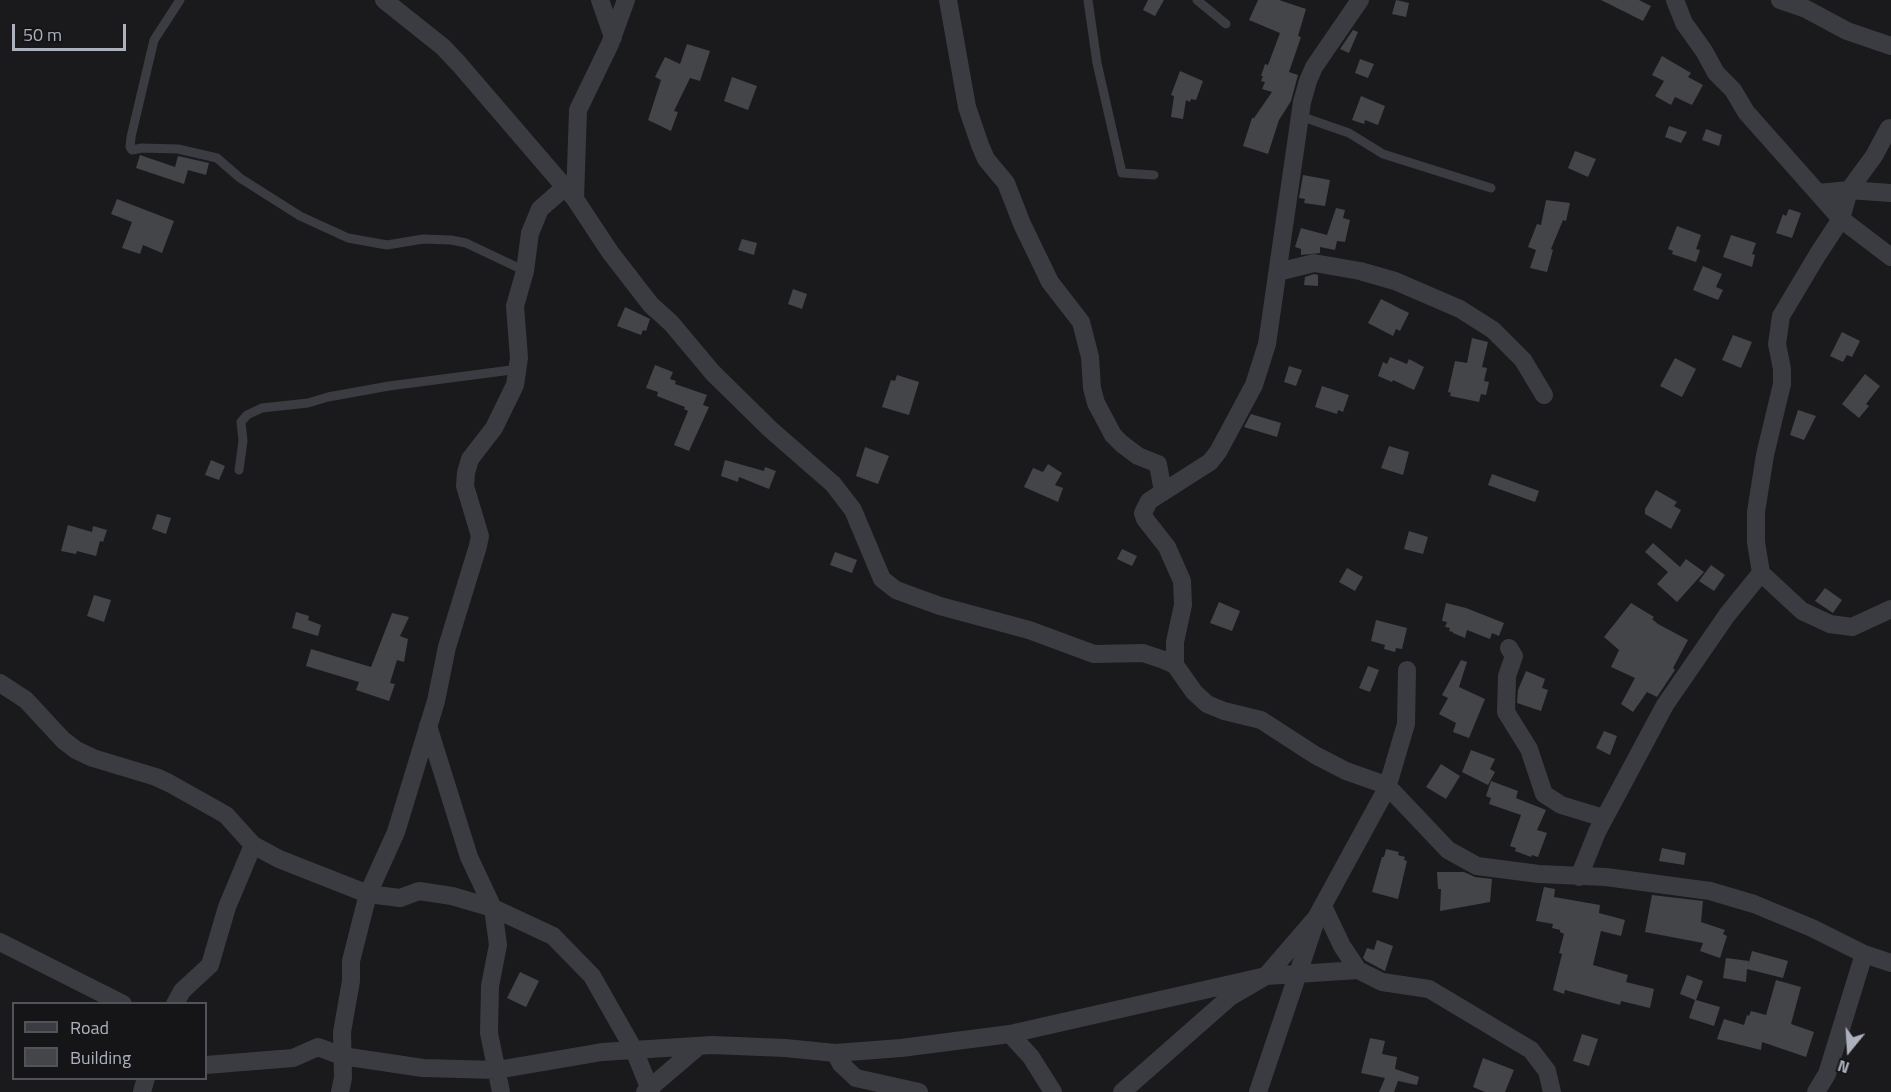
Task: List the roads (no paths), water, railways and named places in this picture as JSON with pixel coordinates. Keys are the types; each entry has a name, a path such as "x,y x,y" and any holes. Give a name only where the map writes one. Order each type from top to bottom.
{"street":[{"path":"384,0 443,47 459,64 570,193 651,305 670,323 713,373 770,429 833,484 853,510 882,579 896,590 929,602 1029,630 1085,652 1104,655 1143,653 1153,655 1174,665 1194,692 1207,704 1224,711 1261,720 1315,755 1387,788 1448,850 1477,866 1539,874 1629,879 1710,891 1754,904 1812,927 1864,954 1891,963"},
{"path":"600,0 613,37"},
{"path":"570,193 578,110 613,37 626,0"},
{"path":"948,0 967,107 986,159 1006,183 1050,282 1081,322 1090,357 1092,388 1096,403 1113,435 1122,444 1138,456 1158,464 1162,492"},
{"path":"1174,665 1175,642 1183,605 1182,581 1167,547 1143,516 1145,506 1162,492 1210,462 1218,452 1254,385 1267,344 1300,116 1308,81 1314,67 1360,0"},
{"path":"1675,0 1684,23 1716,73 1733,90 1746,112 1841,219 1891,258"},
{"path":"1780,0 1806,9 1847,31 1891,46"},
{"path":"1889,128 1874,156 1849,190 1841,219 1781,316 1777,344 1782,369 1782,384 1765,455 1756,512 1756,542 1761,573 1802,611 1830,624 1852,627 1891,609"},
{"path":"1818,194 1849,190 1891,193"},
{"path":"340,1092 343,1078 342,1032 351,981 351,961 368,894 396,832 436,701 447,646 480,536 465,486 466,473 470,459 494,428 515,384 519,369 515,306 525,271 533,223 540,209 570,193"},
{"path":"1278,272 1314,263 1360,271 1395,281 1460,309 1493,330 1523,360 1544,395"},
{"path":"1578,877 1604,818 1665,705 1722,622 1761,573"},
{"path":"1509,648 1514,656 1507,676 1506,712 1529,749 1544,794 1561,805 1604,818"},
{"path":"1258,1092 1320,912 1387,788 1406,724 1407,670"},
{"path":"0,682 26,700 63,740 76,750 93,758 156,777 179,789 226,815 253,845 279,859 368,894 400,898 419,891 452,896 493,908 553,936 592,976 634,1050 649,1091 699,1046"},
{"path":"428,726 469,857 493,908 498,945 490,986 489,1033 501,1092"},
{"path":"176,1002 182,991 210,965 227,907 253,845"},
{"path":"1320,912 1358,970 1382,982 1429,989 1531,1050 1546,1071 1552,1092"},
{"path":"1122,1092 1230,997 1266,976 1320,912"},
{"path":"0,942 119,1002"},
{"path":"1816,1092 1827,1074 1864,954"},
{"path":"207,1065 293,1059 318,1047 342,1056 423,1068 497,1070 602,1052 699,1046 785,1048 835,1053 901,1048 1010,1034 1266,976 1358,970"},
{"path":"1010,1034 1031,1057 1053,1092"},
{"path":"835,1053 840,1064 856,1078 919,1092"}],"lane":[{"path":"180,0 154,40 131,137 132,150 178,148 217,158 240,178 300,216 348,238 387,245 423,239 451,240 466,243 525,271"},
{"path":"1088,0 1097,63 1122,173 1154,175"},
{"path":"1197,0 1226,24"},
{"path":"1300,116 1349,133 1383,154 1491,188"},
{"path":"239,470 243,441 241,422 247,415 262,408 308,403 389,386 519,369"}]}
